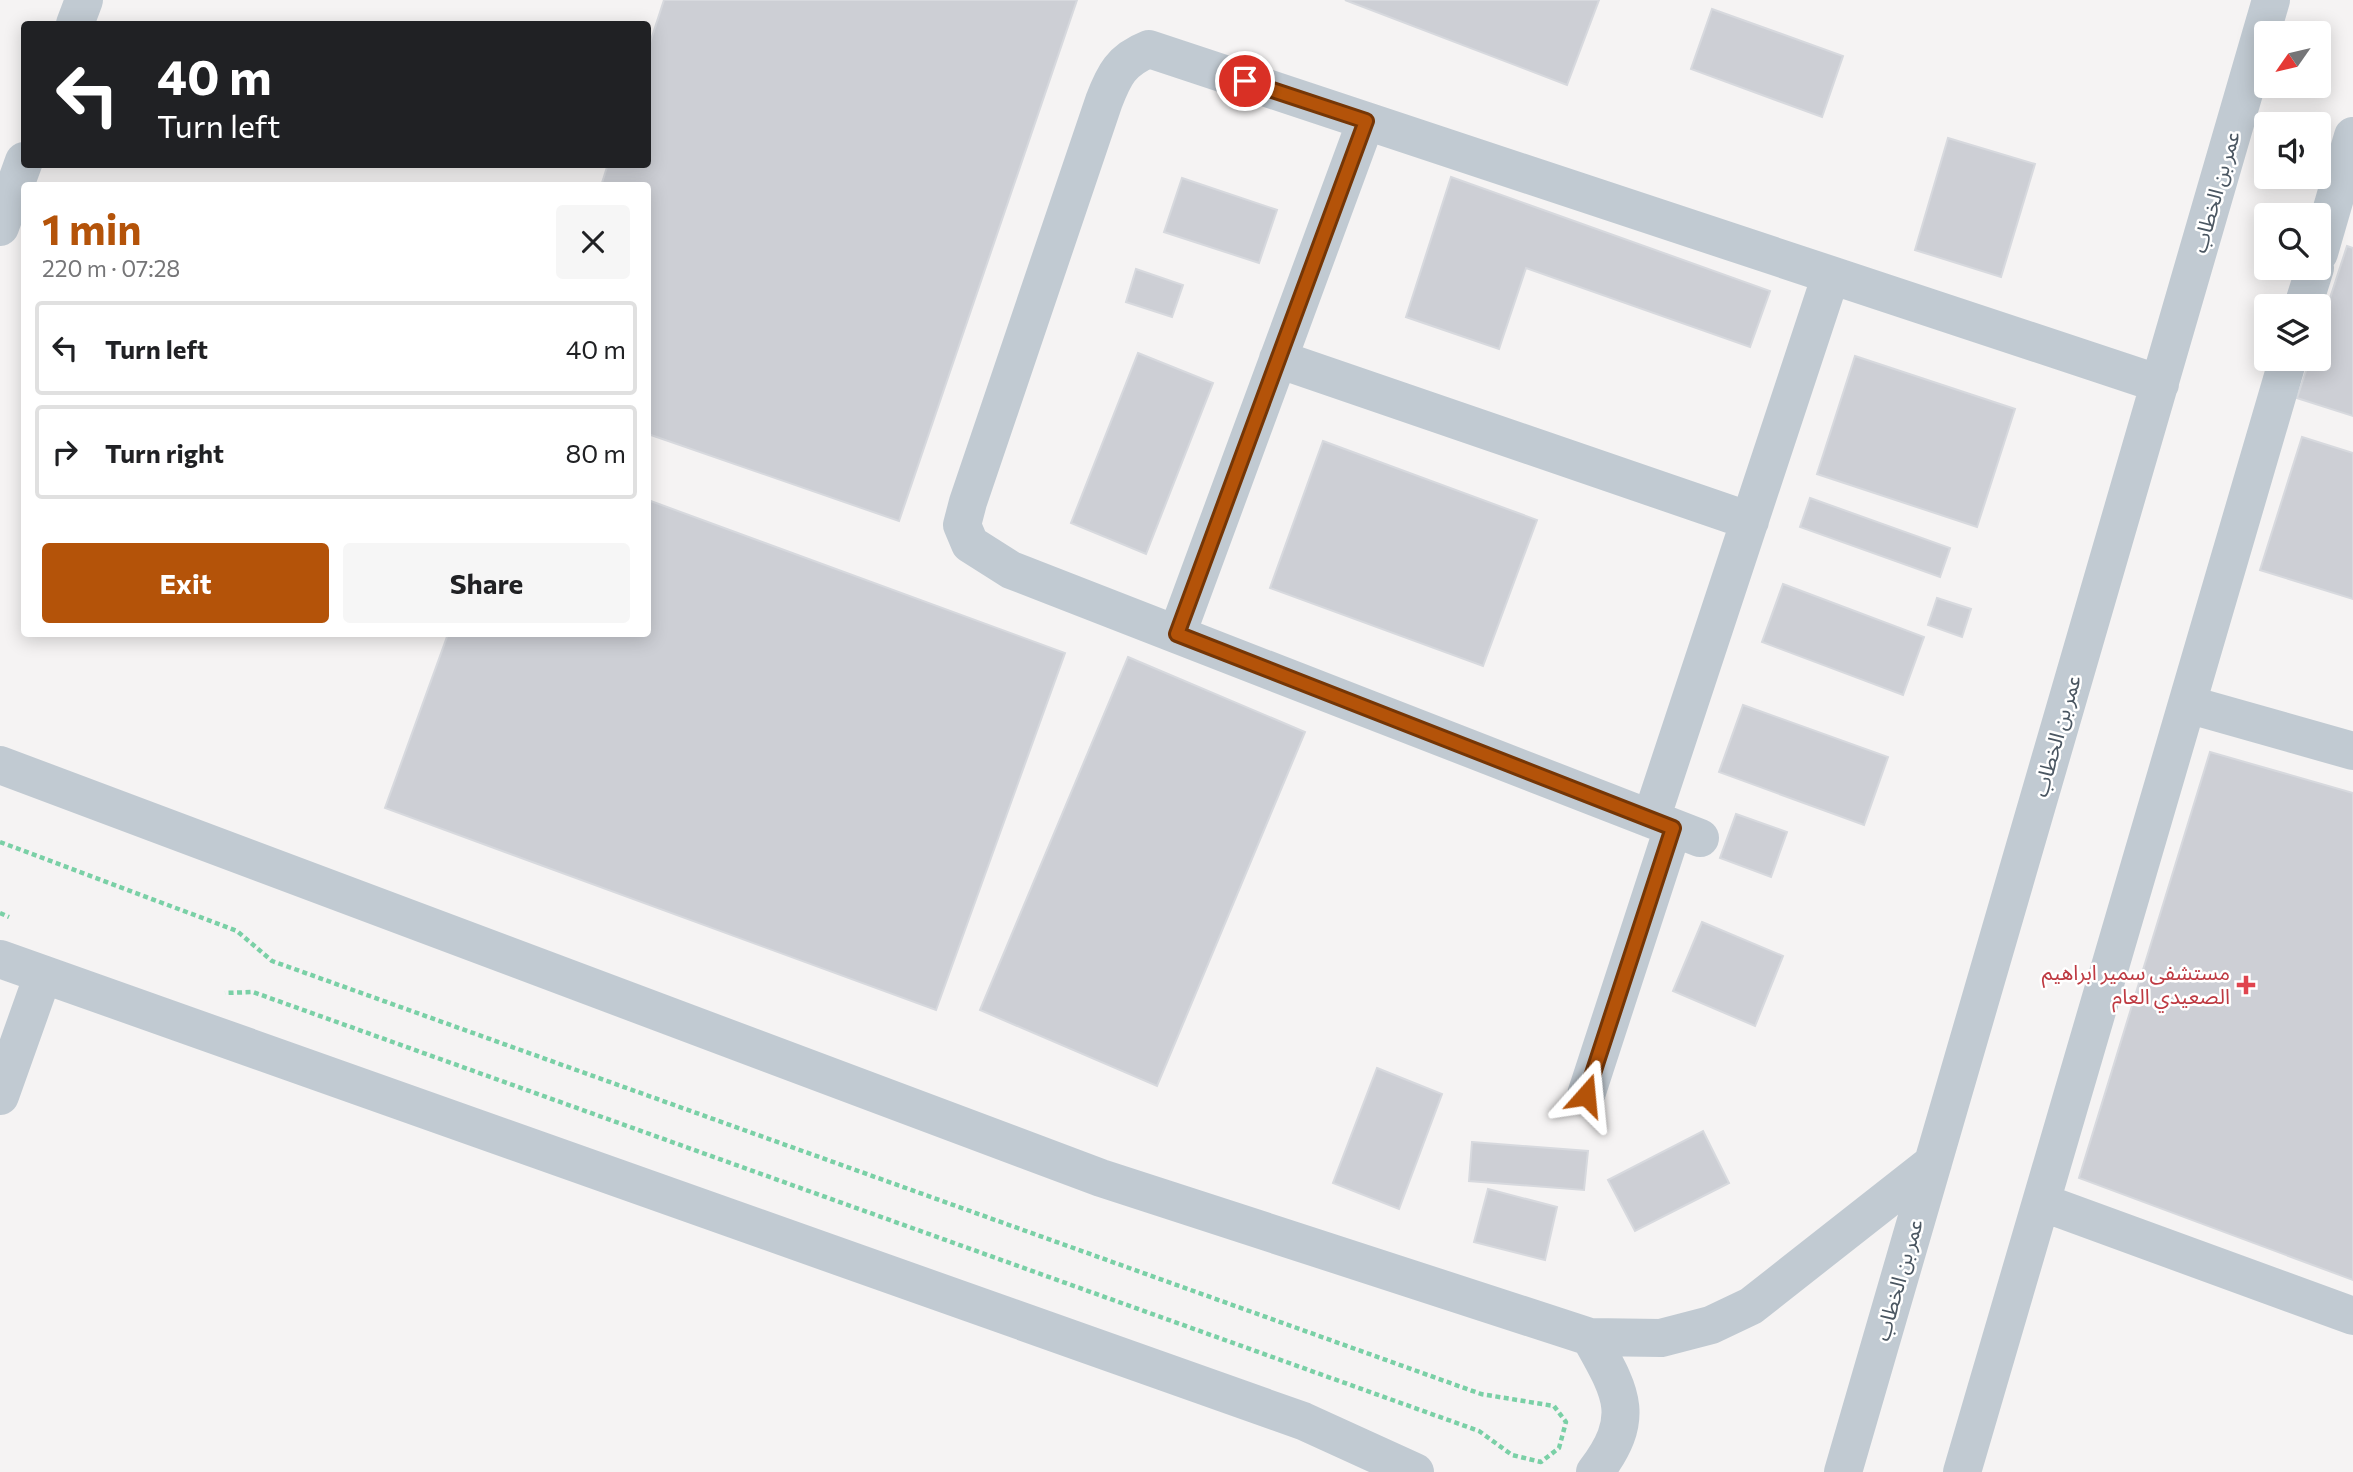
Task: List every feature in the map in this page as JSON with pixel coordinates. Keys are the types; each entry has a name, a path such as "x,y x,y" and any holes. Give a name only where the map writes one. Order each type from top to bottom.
{"street":[{"path":"76,21 84,0"},
{"name":"عمر بن الخطاب","path":"1843,1472 2271,0"},
{"path":"1675,828 1011,570 970,544 962,524 1104,101 1116,72 1129,57 1149,49 2160,384"},
{"path":"1177,634 1366,121"},
{"path":"2331,229 2344,203 2353,136"},
{"path":"0,227 21,168"},
{"path":"1586,1095 1675,828 1750,521 1831,275"},
{"path":"1278,359 1750,521"},
{"path":"1962,1472 2284,371"},
{"path":"2186,704 2353,751"},
{"path":"0,765 1101,1178 1590,1337 1661,1338 1712,1325 1751,1306 1933,1163"},
{"path":"0,959 1303,1421 1415,1472"},
{"path":"0,1096 43,975"},
{"path":"2041,1202 2353,1316"},
{"path":"1590,1337 1619,1389 1620,1424 1610,1452 1595,1472"}],"path":[{"path":"0,842 237,931 272,961 1481,1394 1554,1406 1566,1422 1559,1448 1541,1462 1512,1455 1479,1431 253,992 220,993"},
{"path":"0,913 13,918"}],"building":[{"path":"664,0 1077,0 899,521 651,435 651,182 602,182 607,168 651,168 651,40"},
{"path":"1345,0 1599,0 1567,85"},
{"path":"1712,9 1843,56 1822,117 1691,69"},
{"path":"1948,138 2035,164 2001,277 1915,250"},
{"path":"1451,177 1770,291 1750,347 1526,268 1499,349 1406,317"},
{"path":"1182,178 1277,210 1259,263 1164,232"},
{"path":"2347,246 2353,248 2353,416 2297,398 2306,371 2331,371 2331,295"},
{"path":"1136,269 1183,285 1172,317 1126,302"},
{"path":"1138,353 1213,383 1146,554 1071,523"},
{"path":"1855,356 2015,409 1977,527 1817,474"},
{"path":"2302,437 2353,453 2353,599 2260,570"},
{"path":"1323,441 1537,520 1483,666 1270,588"},
{"path":"1810,498 1950,548 1940,577 1800,527"},
{"path":"651,501 1065,653 936,1010 385,808 447,637 651,637"},
{"path":"1783,584 1924,637 1903,695 1762,642"},
{"path":"1937,598 1971,609 1962,637 1928,625"},
{"path":"1128,657 1305,732 1157,1086 980,1010"},
{"path":"1743,705 1888,757 1864,825 1719,772"},
{"name":"مستشفى سمير ابراهيم الصعيدي العام","path":"2210,752 2353,793 2353,1280 2079,1178"},
{"path":"1736,814 1787,832 1771,877 1720,858"},
{"path":"1702,922 1783,956 1755,1026 1673,991"},
{"path":"1377,1068 1442,1094 1399,1209 1333,1183"},
{"path":"1703,1131 1729,1183 1635,1231 1608,1180"},
{"path":"1472,1142 1588,1151 1584,1190 1469,1181"},
{"path":"1488,1189 1557,1207 1545,1260 1474,1242"}],"place":[{"name":"مستشفى سمير ابراهيم الصعيدي العام","path":"2246,985"}],"route":[{"path":"1245,81 1366,121 1177,634 1673,828 1586,1095"}]}
